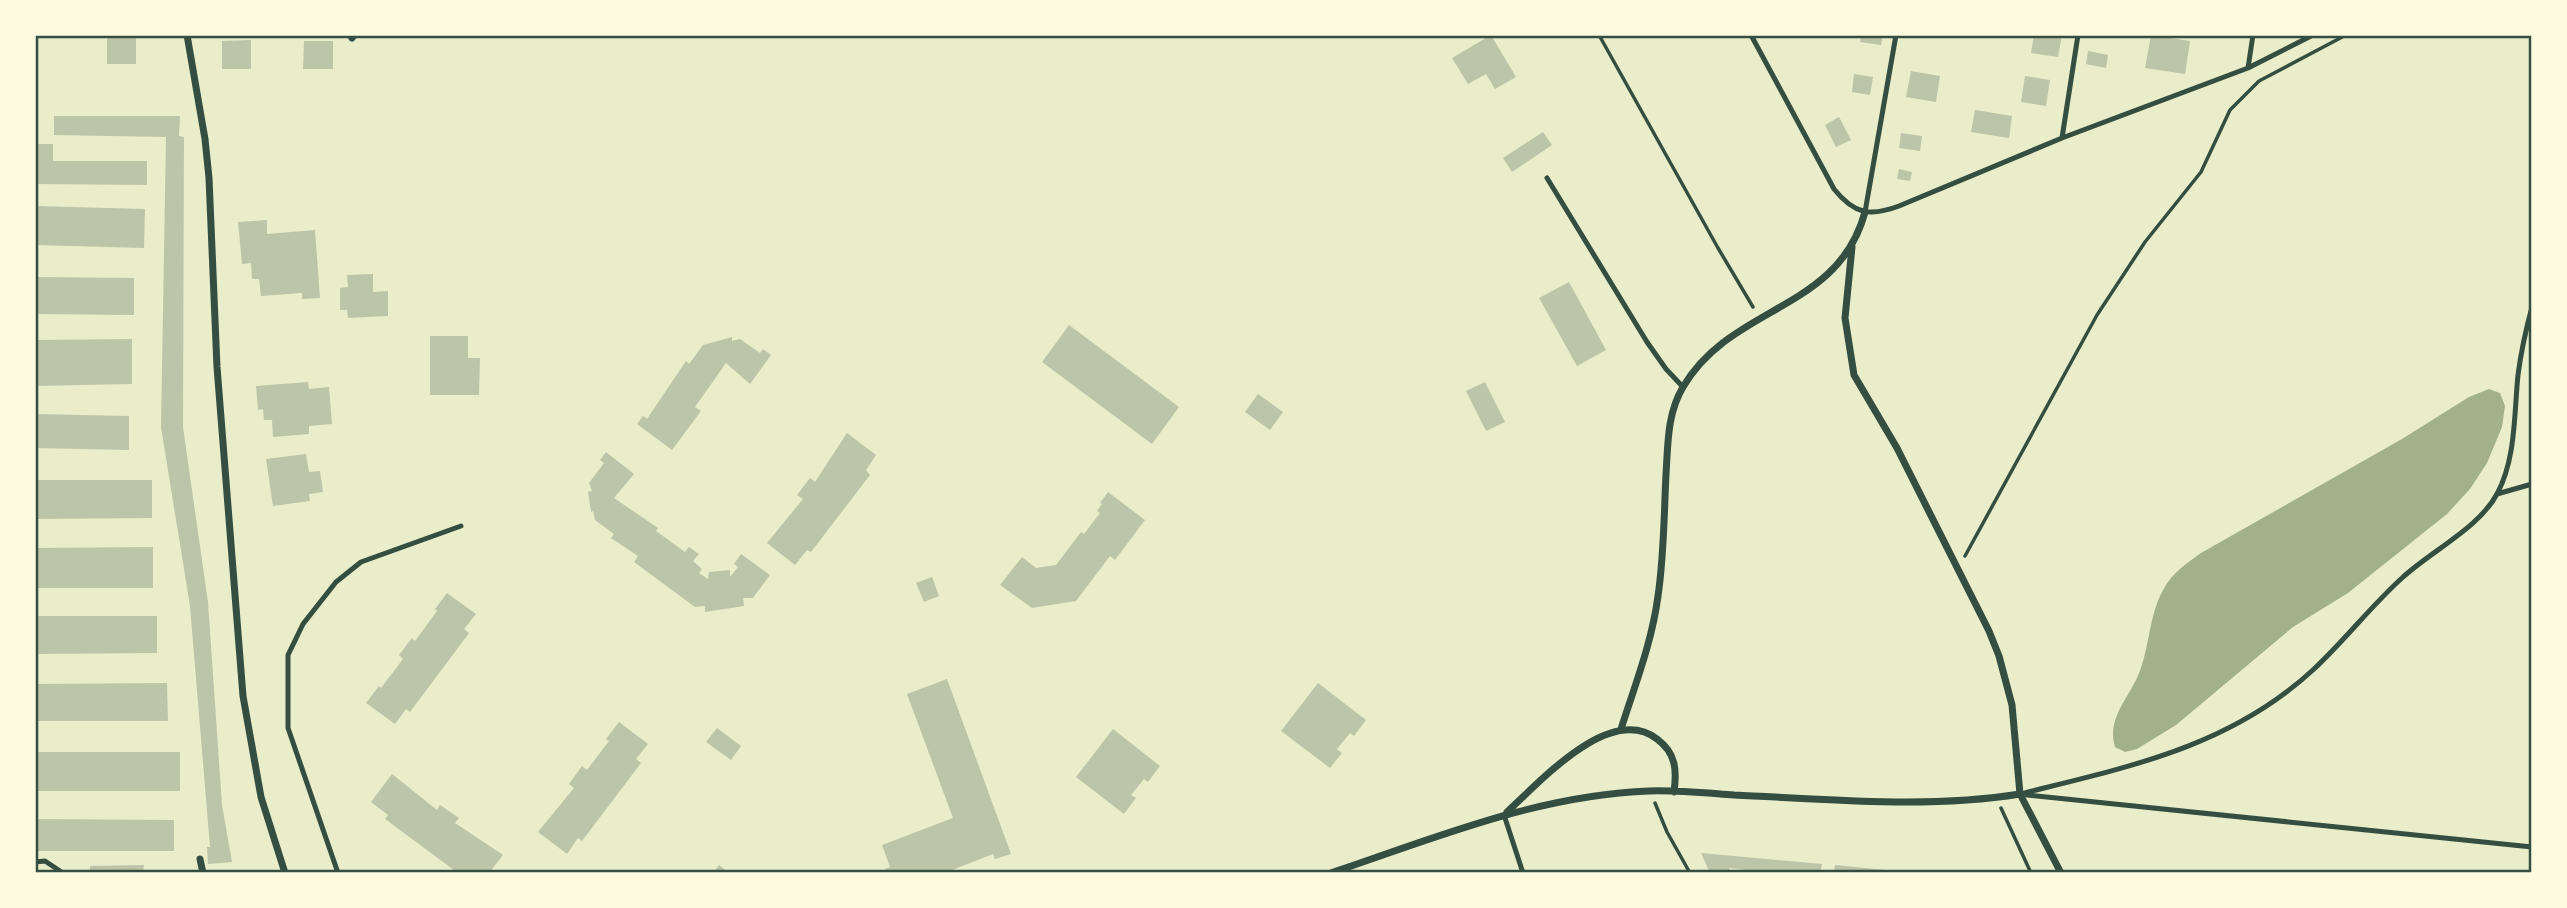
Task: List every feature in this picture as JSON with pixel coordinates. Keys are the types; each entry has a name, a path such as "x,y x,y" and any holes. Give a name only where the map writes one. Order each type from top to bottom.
{"street":[{"path":"187,35 208,165 217,367 243,696 261,797 285,873"},
{"path":"1866,212 1852,247 1847,280 1845,318 1854,375 1897,448 1989,631 2007,682 2015,732 2020,794 2061,873"},
{"path":"1621,729 1654,622 1659,594 1670,421 1683,387 1717,346 1760,317 1816,286 1838,266 1852,247"},
{"path":"1504,815 1573,754 1599,738 1621,729 1645,731 1668,747 1675,763 1674,792"},
{"path":"1331,873 1504,815 1564,800 1651,791 1906,801 1944,801 2020,794"},
{"path":"200,859 203,873"}],"lane":[{"path":"1751,35 1834,189 1850,207 1866,212 1887,211 2062,138 2248,68 2313,35"},
{"path":"1866,212 1896,35"},
{"path":"2062,138 2078,35"},
{"path":"2248,68 2253,35"},
{"path":"1547,178 1647,342 1683,387"},
{"path":"2020,794 2153,760 2252,717 2313,670 2417,564 2473,523 2497,494 2509,460 2520,364 2532,307"},
{"path":"2497,494 2532,484"},
{"path":"338,873 288,728 288,655 303,624 336,582 361,562 461,526"},
{"path":"2020,794 2532,847"},
{"path":"1504,815 1524,873"},
{"path":"35,862 46,862 63,873"}],"path":[{"path":"1599,35 1718,248 1760,317"},
{"path":"1959,567 2097,315 2145,242 2202,172 2230,110 2259,82 2346,35"},
{"path":"1651,791 1667,832 1690,873"},
{"path":"1996,797 2031,873"}],"shaded area":[{"path":"2489,389 2500,393 2505,406 2502,427 2487,463 2470,489 2447,514 2348,593 2293,627 2176,725 2137,749 2125,752 2115,747 2113,737 2116,719 2141,667 2158,600 2175,574 2201,553 2402,439 2469,397"}],"building":[{"path":"1491,35 1516,77 1495,89 1486,74 1468,84 1452,58"},
{"path":"1861,35 1883,35 1881,45 1860,42"},
{"path":"2034,35 2062,35 2058,57 2031,53"},
{"path":"2151,35 2190,41 2185,74 2145,68"},
{"path":"107,36 136,36 136,64 107,64"},
{"path":"251,40 251,69 222,69 222,41"},
{"path":"304,41 333,41 333,69 303,69"},
{"path":"2088,51 2108,55 2106,68 2086,64"},
{"path":"1911,71 1940,76 1936,102 1906,97"},
{"path":"1854,74 1873,77 1870,95 1852,92"},
{"path":"2025,76 2050,80 2046,106 2021,102"},
{"path":"1975,110 2012,116 2009,138 1971,132"},
{"path":"54,116 180,116 179,136 184,137 183,427 208,602 222,805 232,862 208,864 207,847 210,847 190,606 161,427 166,137 54,135"},
{"path":"1839,117 1851,140 1836,147 1825,125"},
{"path":"1543,132 1552,145 1512,172 1503,158"},
{"path":"1901,133 1922,136 1920,151 1899,148"},
{"path":"35,144 53,144 53,161 147,161 147,185 35,184"},
{"path":"1899,169 1912,172 1910,181 1897,179"},
{"path":"35,206 145,209 144,248 35,245"},
{"path":"267,220 267,234 315,230 320,298 302,299 302,293 261,296 259,279 252,279 251,263 242,264 238,222"},
{"path":"373,274 373,292 388,291 388,316 348,318 347,310 340,310 340,288 348,287 347,275"},
{"path":"35,277 134,278 134,315 35,314"},
{"path":"1569,282 1606,350 1577,366 1539,298"},
{"path":"1069,325 1179,407 1152,444 1042,362"},
{"path":"430,336 468,336 468,358 480,358 479,395 430,395"},
{"path":"732,337 732,341 740,339 760,353 763,349 771,355 750,384 726,363 695,407 701,411 672,450 637,424 643,416 647,419 686,361 689,364 703,345"},
{"path":"132,339 132,384 35,386 35,340"},
{"path":"308,382 309,389 329,387 332,424 309,426 309,434 273,437 272,420 264,420 263,409 258,410 256,386"},
{"path":"1485,382 1505,422 1486,431 1466,391"},
{"path":"1258,394 1283,412 1270,430 1245,412"},
{"path":"35,414 129,416 129,450 35,448"},
{"path":"847,433 876,455 866,470 870,475 811,552 807,550 795,565 767,543 803,499 797,495 810,478 815,482"},
{"path":"606,452 634,474 614,498 658,528 656,531 685,552 689,547 699,554 693,561 702,569 699,573 708,579 709,572 730,570 730,577 738,567 734,564 741,554 770,575 753,598 743,598 744,606 705,612 705,606 695,607 634,562 638,556 611,538 614,534 595,520 593,511 591,512 588,492 592,491 589,483 604,463 600,460"},
{"path":"306,454 309,472 320,471 323,492 309,494 310,501 273,506 266,459"},
{"path":"35,480 152,480 152,518 35,519"},
{"path":"1108,492 1145,520 1115,560 1110,556 1076,601 1032,608 1000,585 1022,557 1036,568 1056,565 1081,532 1084,534 1100,513 1097,511 1102,504 1100,503"},
{"path":"153,547 153,588 35,588 35,548"},
{"path":"932,577 939,596 924,602 916,583"},
{"path":"447,593 476,614 464,629 469,633 410,712 406,709 395,724 366,703 403,659 399,655 412,638 415,641"},
{"path":"35,616 157,616 157,653 35,654"},
{"path":"947,679 1011,854 995,859 993,854 944,873 886,873 885,869 890,867 882,845 953,818 907,694"},
{"path":"167,683 168,721 35,721 35,684"},
{"path":"1318,683 1366,720 1354,736 1350,733 1337,749 1342,753 1330,768 1281,731"},
{"path":"619,722 648,744 636,759 641,763 582,841 578,838 567,854 538,832 574,788 569,784 582,766 587,770 609,741 606,739"},
{"path":"717,728 741,746 731,760 706,742"},
{"path":"1113,729 1160,766 1148,782 1144,779 1131,795 1136,798 1124,814 1076,777"},
{"path":"35,752 180,752 180,791 35,791"},
{"path":"392,774 437,810 440,805 459,818 455,823 503,855 489,873 458,873 385,819 388,815 371,802"},
{"path":"35,819 174,820 174,851 35,851"},
{"path":"1701,853 1822,864 1820,873 1774,873 1729,868 1731,873 1710,873"},
{"path":"144,865 143,873 90,873 90,866"},
{"path":"719,865 729,873 713,873"},
{"path":"1835,865 1896,871 1834,873"}]}
